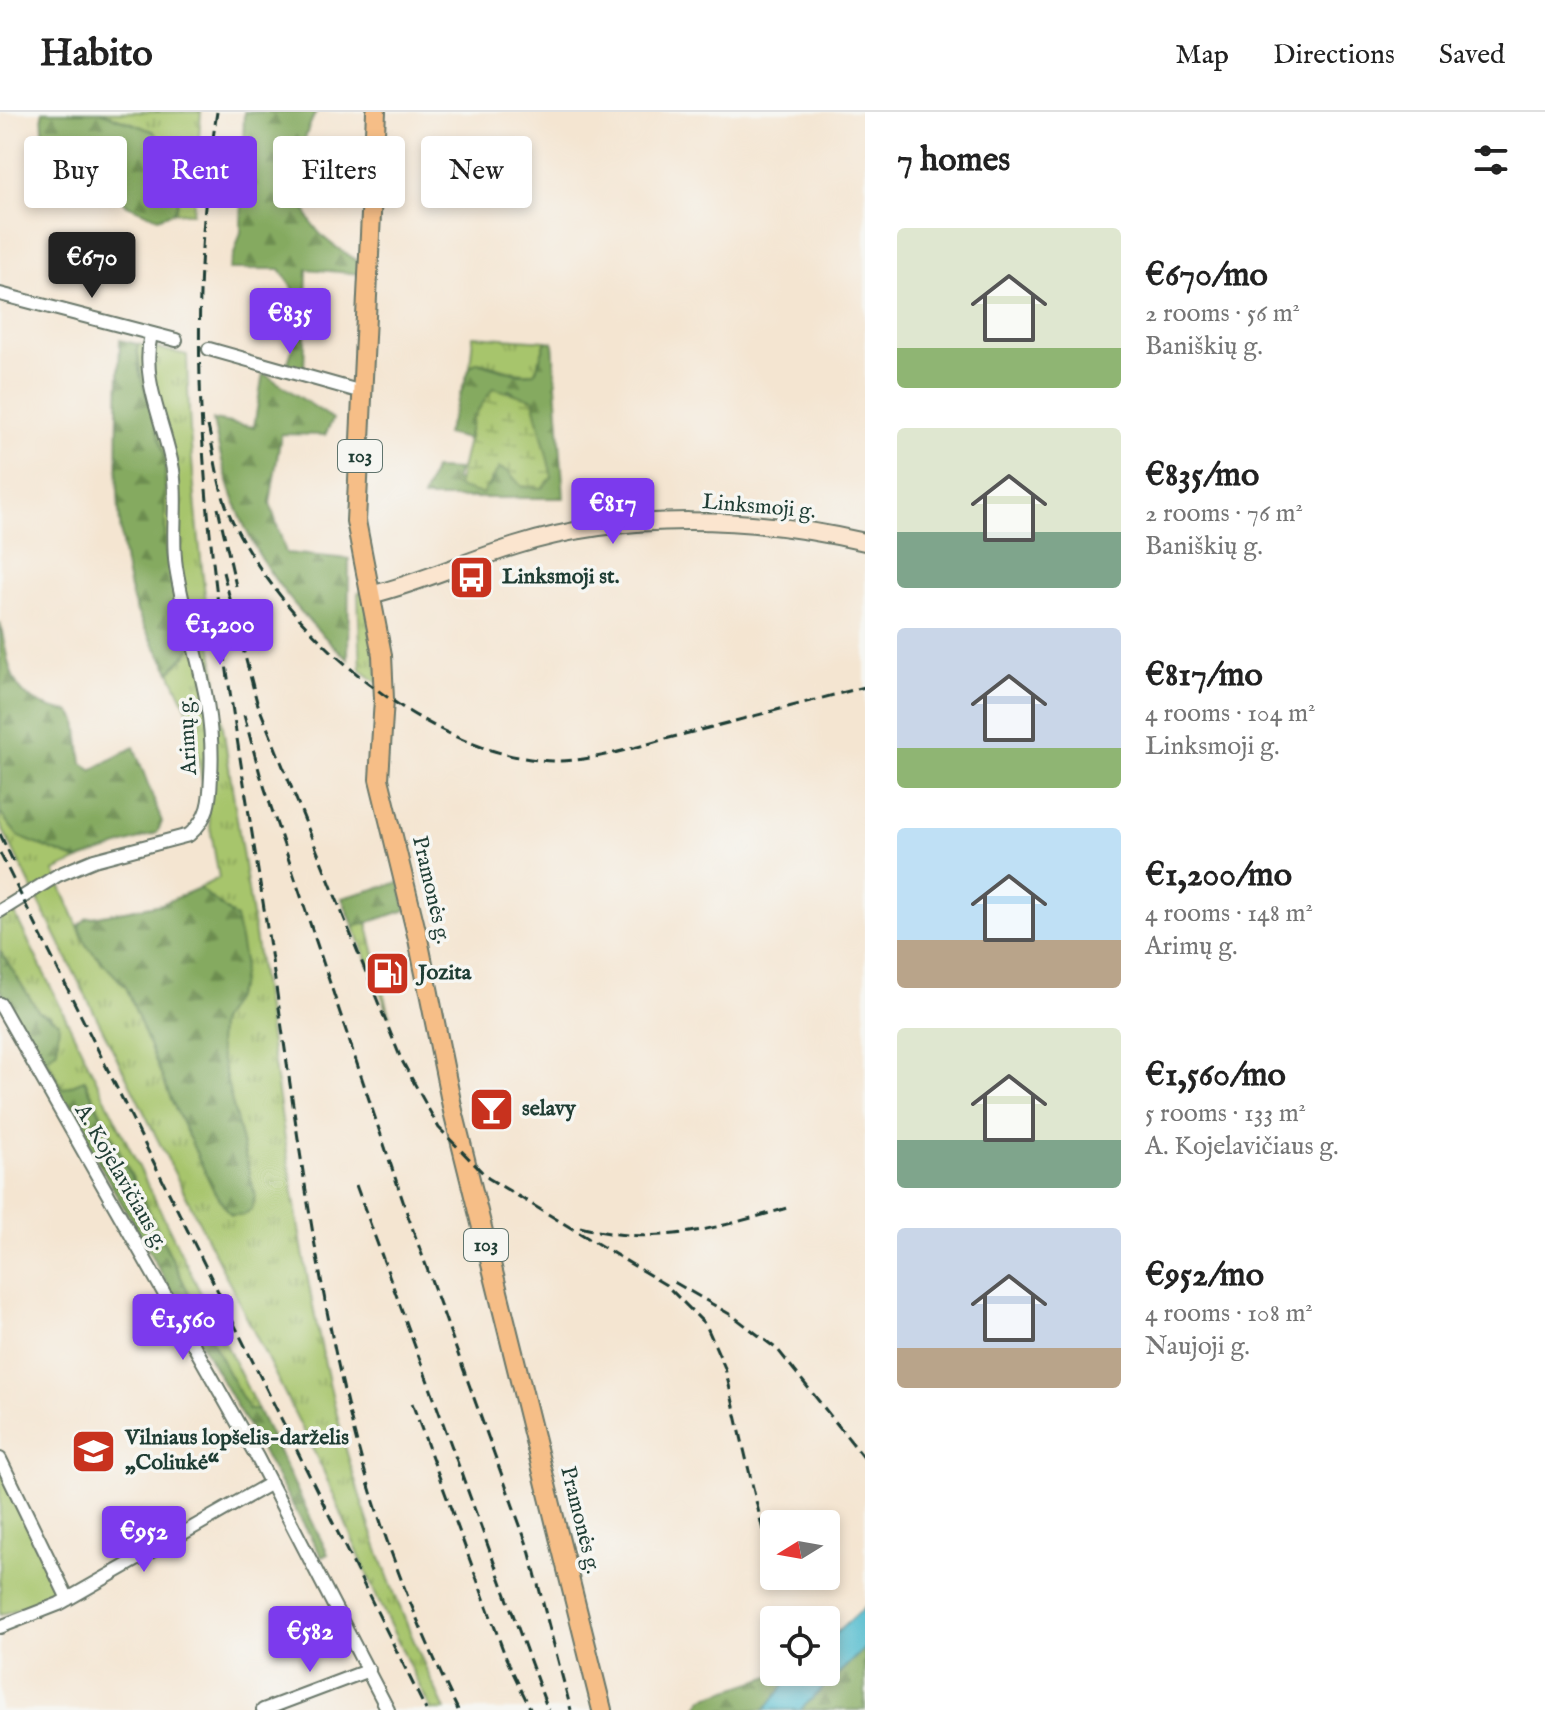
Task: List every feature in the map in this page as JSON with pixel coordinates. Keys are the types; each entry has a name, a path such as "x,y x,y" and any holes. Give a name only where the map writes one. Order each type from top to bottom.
{"main road":[{"name":"Pramonės g.","path":"376,112 356,521 384,687 379,779 418,939 450,1100 602,1710"},
{"name":"Linksmoji g.","path":"370,595 517,545 623,525 746,524 865,542"}],"street":[{"path":"0,294 176,340"},
{"name":"Arimų g.","path":"0,911 58,875 94,860 189,835 206,818 209,807 212,719 177,571 173,473 146,354 151,334"},
{"path":"209,349 362,392"},
{"name":"A. Kojelavičiaus g.","path":"0,1004 271,1483 388,1710"},
{"path":"0,1459 68,1599"},
{"path":"0,1627 68,1599 271,1483"},
{"path":"263,1710 369,1670"}],"green space":[{"path":"42,112 100,112 153,131 157,136 143,136 143,208 176,208 174,212 158,218 127,205 127,136 43,136"},
{"path":"100,112 201,112 199,136 154,136 140,126"},
{"path":"244,112 316,112 306,136 273,136 273,208 305,208 321,235 361,263 361,274 307,269 304,371 286,368 294,344 295,291 280,269 229,269 241,232 242,208 257,208 257,136 243,136"},
{"path":"175,208 193,208 193,213 174,212"},
{"path":"473,336 546,341 535,373 527,373 477,362 470,367"},
{"path":"120,340 137,344 139,370 165,457 165,549 191,648 170,672 140,619 133,600 121,539 117,437"},
{"path":"546,341 553,342 564,498 423,498 434,469 458,470 455,480 489,487 498,468 508,471 514,479 552,477 533,399 523,398 509,390 473,418 467,439 446,434 470,367 477,362 517,374 535,373"},
{"path":"137,344 187,355 195,498 220,710 312,1299 339,1423 360,1497 413,1640 445,1710 431,1710 378,1600 323,1470 0,824 0,813 19,837 78,860 54,871 86,945 126,987 171,1099 214,1191 231,1215 243,1215 251,1210 255,1196 218,1045 219,1023 240,987 236,918 199,888 219,878 191,717 170,672 187,655 165,549"},
{"path":"263,373 333,419 325,435 281,434 270,503 286,553 349,559 348,659 275,580 243,523 231,492 213,420 254,427"},
{"path":"493,388 533,399 552,477 542,488 522,487 508,471 499,468 482,494 457,487 473,418"},
{"path":"364,591 379,684 361,670 358,593"},
{"path":"0,622 11,670 24,693 50,708 70,712 77,721 82,763 92,770 134,747 162,822 157,833 78,860 19,837 0,813"},
{"path":"400,882 406,910 354,927 342,898"},
{"path":"199,888 236,918 244,961 240,987 219,1023 218,1045 255,1196 251,1210 242,1215 231,1215 214,1191 171,1099 126,987 86,945 79,925 87,918 162,904"},
{"path":"12,908 258,1410 249,1410 226,1369 85,1080 63,1090 47,1059 51,1016 39,1012 0,951 0,916"},
{"path":"367,922 390,1016 354,927"},
{"path":"0,951 39,1012 59,1022 57,1050 47,1059 62,1089 84,1080 226,1369 249,1410 258,1410 328,1554 322,1557 0,989"},
{"path":"0,1464 59,1595 0,1615"},
{"path":"865,1648 865,1710 800,1710 825,1686 840,1686 840,1672"},
{"path":"760,1679 760,1686 784,1686 765,1710 695,1710 703,1698"}],"water":[{"path":"865,1607 865,1648 840,1672 840,1629"},
{"path":"784,1686 825,1686 800,1710 765,1710"}],"railway":[{"path":"217,112 204,216 200,320 202,422 209,524 235,728 330,1328 370,1490 416,1618 458,1710"},
{"path":"208,426 227,509 256,561 286,603 323,643 364,680 409,712 457,737 505,754 568,761 616,753 865,687"},
{"path":"218,508 236,586"},
{"path":"223,572 257,702 401,1059 439,1128 488,1178 666,1285 706,1325 725,1368 760,1518"},
{"path":"244,715 260,774 408,1216 529,1550 571,1710"},
{"path":"0,834 13,861"},
{"path":"0,853 426,1710"},
{"path":"356,1185 548,1710"},
{"path":"580,1227 634,1235 684,1233 787,1208"},
{"path":"674,1282 733,1316 778,1350 865,1459"},
{"path":"412,1403 506,1658 531,1710"}],"place":[{"name":"Linksmoji st.","path":"471,577"},
{"name":"Jozita","path":"387,973"},
{"name":"selavy","path":"491,1109"},
{"name":"Vilniaus lopšelis-darželis „Coliukė“","path":"94,1451"}]}
